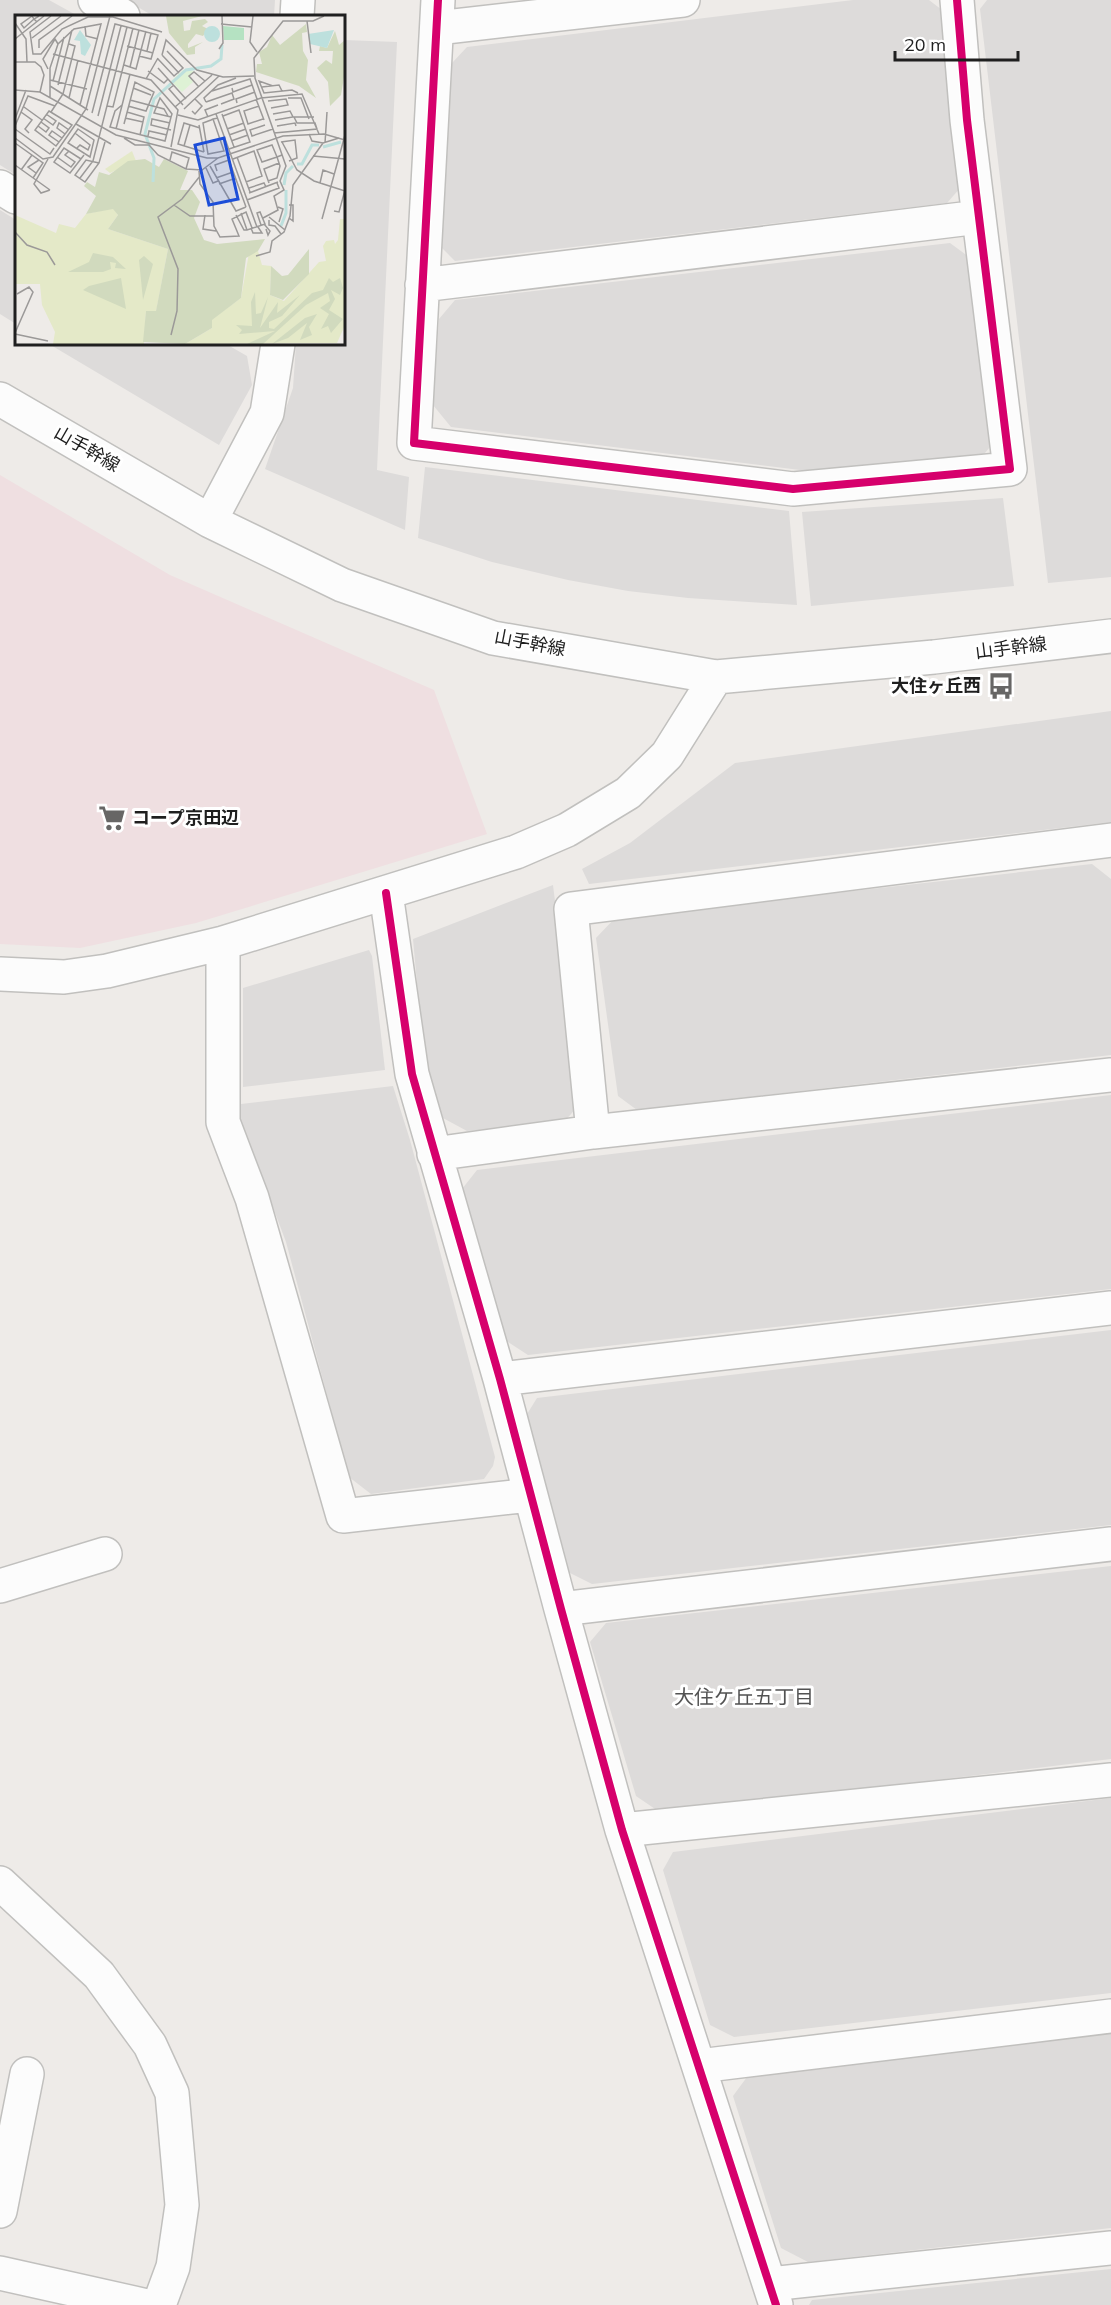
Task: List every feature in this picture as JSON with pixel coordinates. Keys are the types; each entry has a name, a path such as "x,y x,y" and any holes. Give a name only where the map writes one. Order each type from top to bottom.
{"street":[{"path":"95,0 121,15"},
{"path":"297,15 298,0"},
{"path":"683,0 437,14 414,443 793,489 1010,469 967,120 957,0"},
{"path":"0,187 15,196"},
{"path":"422,285 979,217"},
{"path":"210,521 267,413 275,346"},
{"name":"山手幹線","path":"0,399 210,521 342,585 493,638 716,677 934,657 1111,636"},
{"path":"0,974 64,977 108,971 223,943 516,852 567,830 628,793 668,754 716,677"},
{"path":"592,1132 571,909 1111,840"},
{"path":"386,893 412,1074 434,1154 500,1379 622,1830 773,2294 1111,2248"},
{"path":"223,943 223,1122 252,1198 343,1516 530,1495"},
{"path":"434,1154 592,1132 1111,1075"},
{"path":"500,1379 1111,1308"},
{"path":"561,1609 1111,1544"},
{"path":"0,1586 105,1554"},
{"path":"622,1830 1111,1780"},
{"path":"0,1883 99,1975 150,2045 172,2093 183,2205 173,2267 159,2305"},
{"path":"699,2066 1111,2016"},
{"path":"0,2211 27,2074"},
{"path":"0,2273 142,2305"}],"shaded area":[{"path":"0,0 49,0 76,15 15,15 15,174 0,165"},
{"path":"126,0 275,0 274,15 151,15"},
{"path":"853,0 929,0 942,10 961,187 947,203 455,261 442,248 452,63 467,47"},
{"path":"987,0 1111,0 1111,577 1048,583 980,9"},
{"path":"345,40 397,42 377,470 409,477 405,530 265,469 293,388 296,345 345,345"},
{"path":"0,210 15,219 15,323 0,314"},
{"path":"950,243 969,257 994,442 980,459 808,471 451,427 433,405 439,319 455,300"},
{"path":"51,345 228,345 247,356 252,385 219,445"},
{"path":"425,467 789,511 797,605 688,598 628,591 492,562 418,538"},
{"path":"0,475 170,575 434,690 487,834 196,923 80,948 0,944"},
{"path":"1003,498 1014,586 811,606 802,512"},
{"path":"1111,711 1111,822 589,884 582,869 630,843 735,763"},
{"path":"1092,864 1111,879 1111,1055 637,1110 618,1096 596,938 615,918"},
{"path":"553,885 580,1104 563,1123 467,1131 443,1118 424,1060 413,939"},
{"path":"369,950 372,956 385,1070 243,1087 243,988"},
{"path":"393,1086 410,1140 495,1457 493,1466 484,1479 371,1494 349,1477 286,1242 240,1119 241,1104"},
{"path":"1111,1095 1111,1289 528,1355 505,1340 462,1189 477,1170"},
{"path":"1111,1330 1111,1525 592,1584 568,1572 524,1419 537,1398"},
{"path":"1111,1566 1111,1759 661,1813 636,1796 590,1642 606,1623"},
{"path":"1111,1798 1111,1993 734,2037 710,2025 663,1870 673,1852"},
{"path":"1111,2033 1111,2228 808,2262 781,2248 733,2096 747,2077"},
{"path":"1111,2269 1111,2305 809,2305 812,2300"}],"cycle path":[{"path":"438,0 414,443 793,489 1010,469 967,120 957,0"},
{"path":"386,893 412,1074 500,1379 622,1830 776,2305"}],"place":[{"name":"大住ヶ丘西","path":"1001,686"},
{"name":"コープ京田辺","path":"112,818"}],"district":[{"name":"大住ケ丘五丁目","path":"744,1697"}]}
